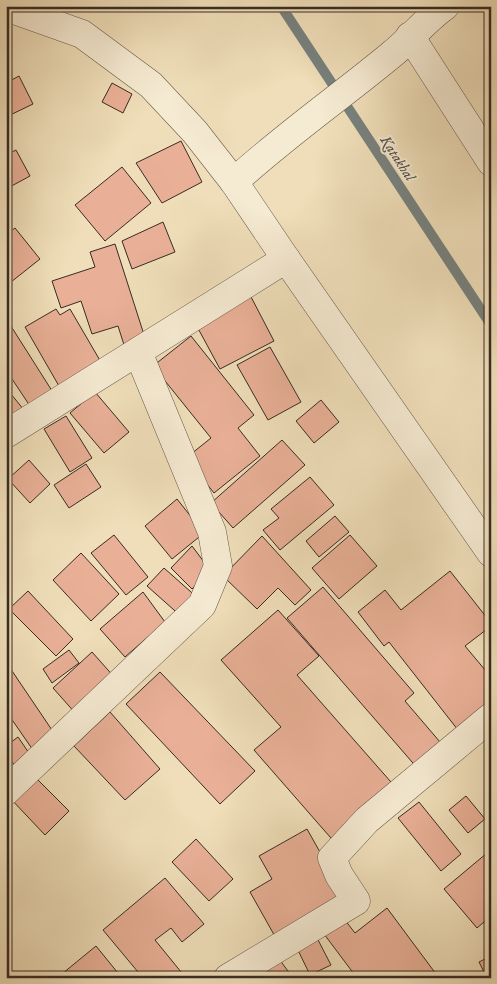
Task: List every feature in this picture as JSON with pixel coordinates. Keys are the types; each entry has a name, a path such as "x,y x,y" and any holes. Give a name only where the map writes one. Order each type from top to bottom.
{"street":[{"path":"6,6 82,34 151,84 195,132 234,182 491,553"},
{"path":"234,182 263,156 402,45 445,6"},
{"path":"402,45 491,162"},
{"path":"6,434 286,259"},
{"path":"6,790 202,605 218,566 212,532 138,352"},
{"path":"228,978 356,901 339,875 332,858 367,820 491,717"}],"building":[{"path":"19,76 33,104 6,117 6,83"},
{"path":"112,83 132,94 123,113 102,102"},
{"path":"181,141 202,182 162,203 136,163"},
{"path":"16,150 30,176 6,189 6,155"},
{"path":"122,167 151,203 105,241 75,205"},
{"path":"163,222 175,252 132,269 122,241"},
{"path":"15,228 40,259 6,286 6,235"},
{"path":"115,244 146,341 125,348 118,326 92,334 81,301 61,308 52,281 95,267 90,252"},
{"path":"249,293 274,341 220,369 194,321"},
{"path":"56,309 60,315 70,309 105,369 63,393 25,327"},
{"path":"9,323 54,394 32,409 6,370 6,325"},
{"path":"191,336 254,415 238,428 260,456 214,493 186,458 211,438 153,366"},
{"path":"270,347 301,402 268,420 237,365"},
{"path":"6,388 29,416 6,421"},
{"path":"95,392 129,432 104,453 70,413"},
{"path":"321,400 339,422 314,443 296,421"},
{"path":"66,416 92,458 70,472 44,429"},
{"path":"282,440 305,465 233,528 211,503"},
{"path":"29,460 50,484 30,503 8,479"},
{"path":"86,464 101,487 69,508 54,485"},
{"path":"310,477 334,505 280,550 263,530 279,518 271,509"},
{"path":"177,499 204,533 172,559 145,526"},
{"path":"335,516 349,532 319,557 306,541"},
{"path":"114,535 148,577 126,595 91,553"},
{"path":"350,535 377,566 339,599 312,568"},
{"path":"262,536 311,590 295,605 278,588 257,609 223,576"},
{"path":"192,546 210,570 192,589 171,568"},
{"path":"81,553 119,594 91,621 53,580"},
{"path":"164,568 200,600 183,618 147,586"},
{"path":"450,571 491,623 491,626 465,646 491,677 491,704 458,730 389,642 384,646 358,612 385,590 401,610"},
{"path":"323,587 414,693 405,701 446,749 419,770 287,618"},
{"path":"28,591 73,639 56,656 9,609"},
{"path":"143,592 165,622 125,657 100,629"},
{"path":"278,610 319,656 297,675 398,790 337,845 254,750 281,727 221,660"},
{"path":"69,650 79,663 52,683 43,669"},
{"path":"92,652 116,679 77,715 53,688"},
{"path":"6,662 56,736 35,753 6,711"},
{"path":"160,672 255,771 220,804 126,704"},
{"path":"110,712 160,769 125,800 74,746"},
{"path":"18,737 29,753 15,766 6,753 6,746"},
{"path":"34,776 69,811 45,835 10,798"},
{"path":"466,796 485,819 468,833 449,810"},
{"path":"419,802 461,854 441,871 398,818"},
{"path":"307,829 347,900 277,940 250,892 272,879 259,856"},
{"path":"196,839 233,879 209,901 172,862"},
{"path":"487,853 491,857 491,916 477,928 444,889"},
{"path":"165,878 204,924 182,942 171,928 155,940 186,978 143,978 103,930"},
{"path":"387,908 439,978 357,978 321,930 341,915 355,933"},
{"path":"316,936 331,965 310,975 296,946"},
{"path":"96,946 122,978 57,978"},
{"path":"277,956 293,978 244,978"},
{"path":"491,956 491,978 487,978 479,962"}],"waterway":[{"name":"Katakhal","path":"281,6 491,325"}]}
